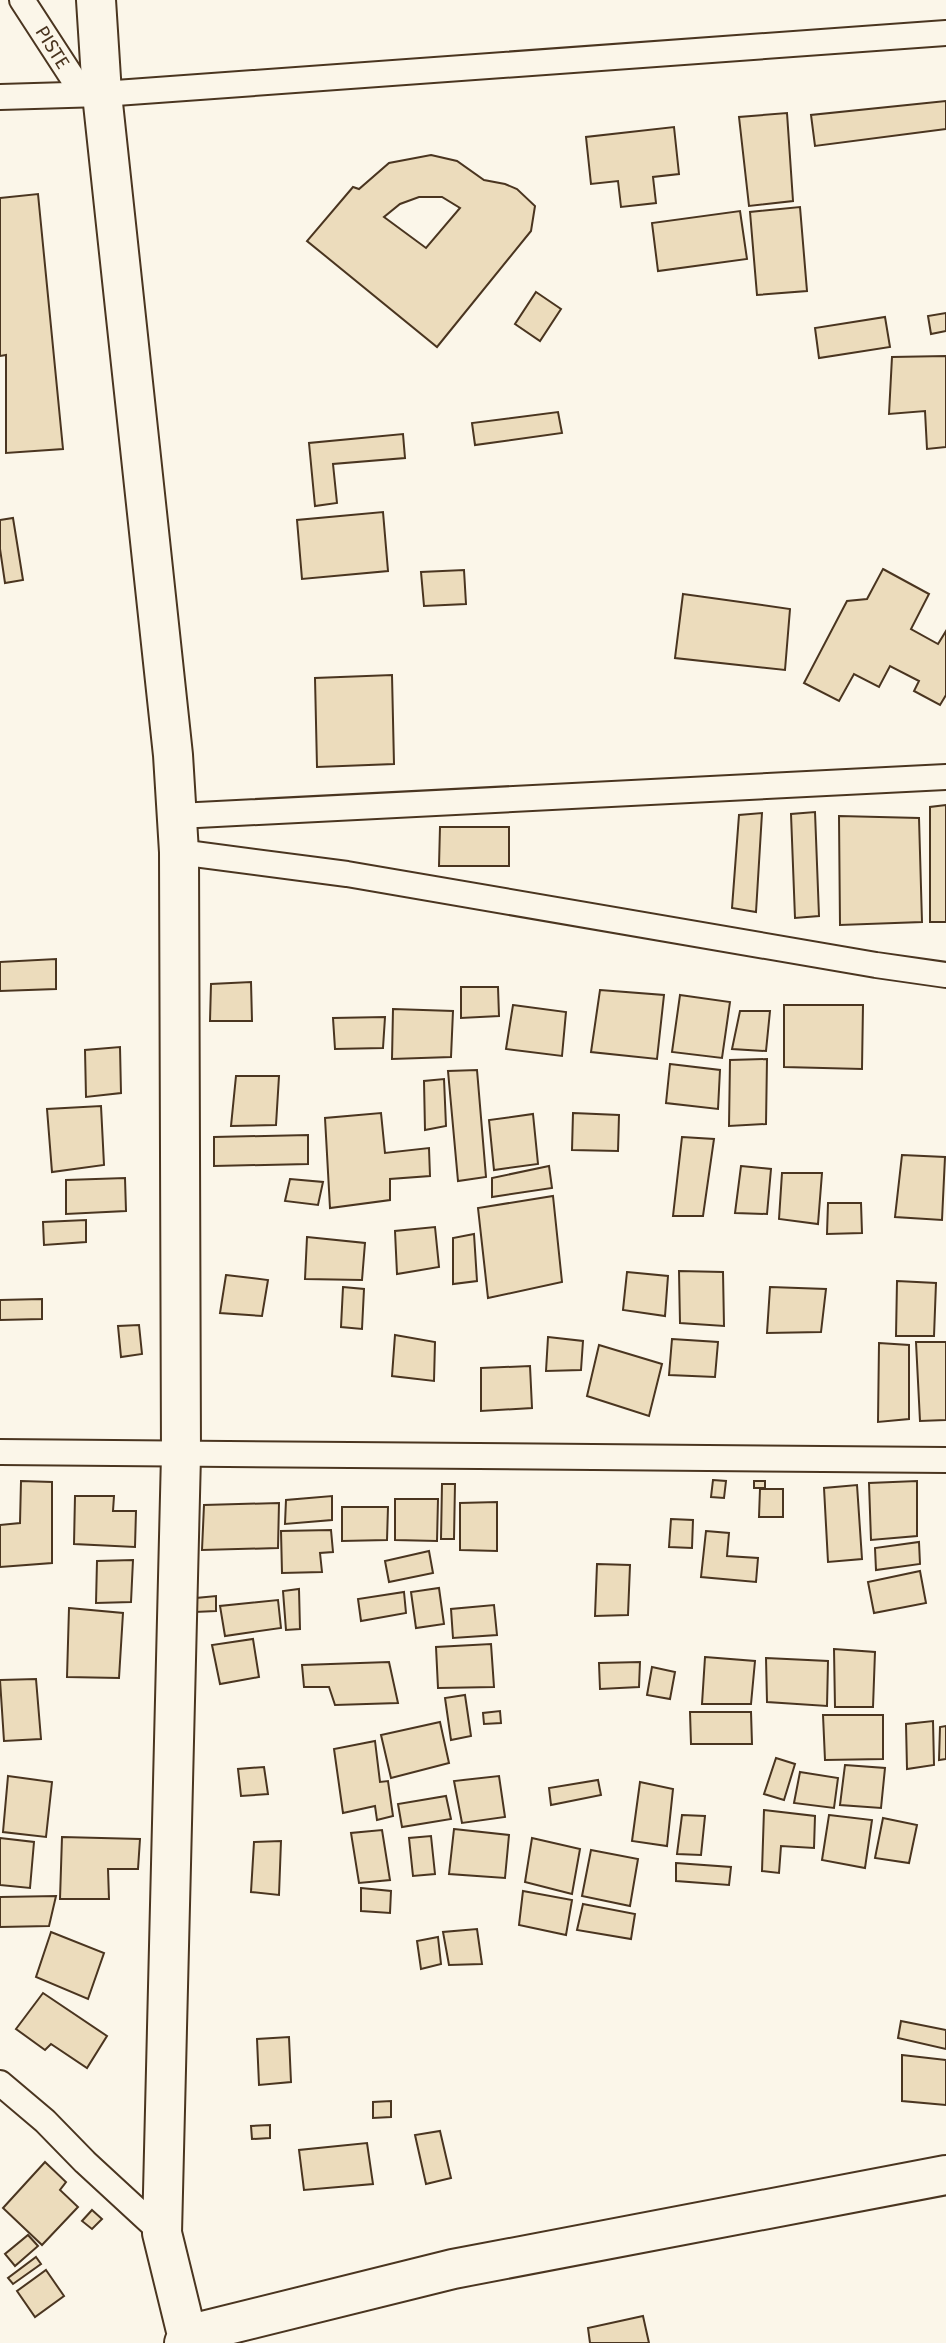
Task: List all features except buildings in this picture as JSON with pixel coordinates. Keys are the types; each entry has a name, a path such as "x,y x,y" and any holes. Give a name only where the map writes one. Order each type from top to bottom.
{"highway":[{"path":"96,0 92,94 172,742 178,834 181,1455 162,2233 186,2339 453,2269 946,2175"}],"street":[{"name":"PISTE","path":"22,0 92,94"},
{"path":"0,97 92,94 946,33"},
{"path":"178,834 946,777"},
{"path":"178,834 347,874 946,975"},
{"path":"0,1452 946,1460"},
{"path":"0,2083 45,2121 162,2233"}]}
